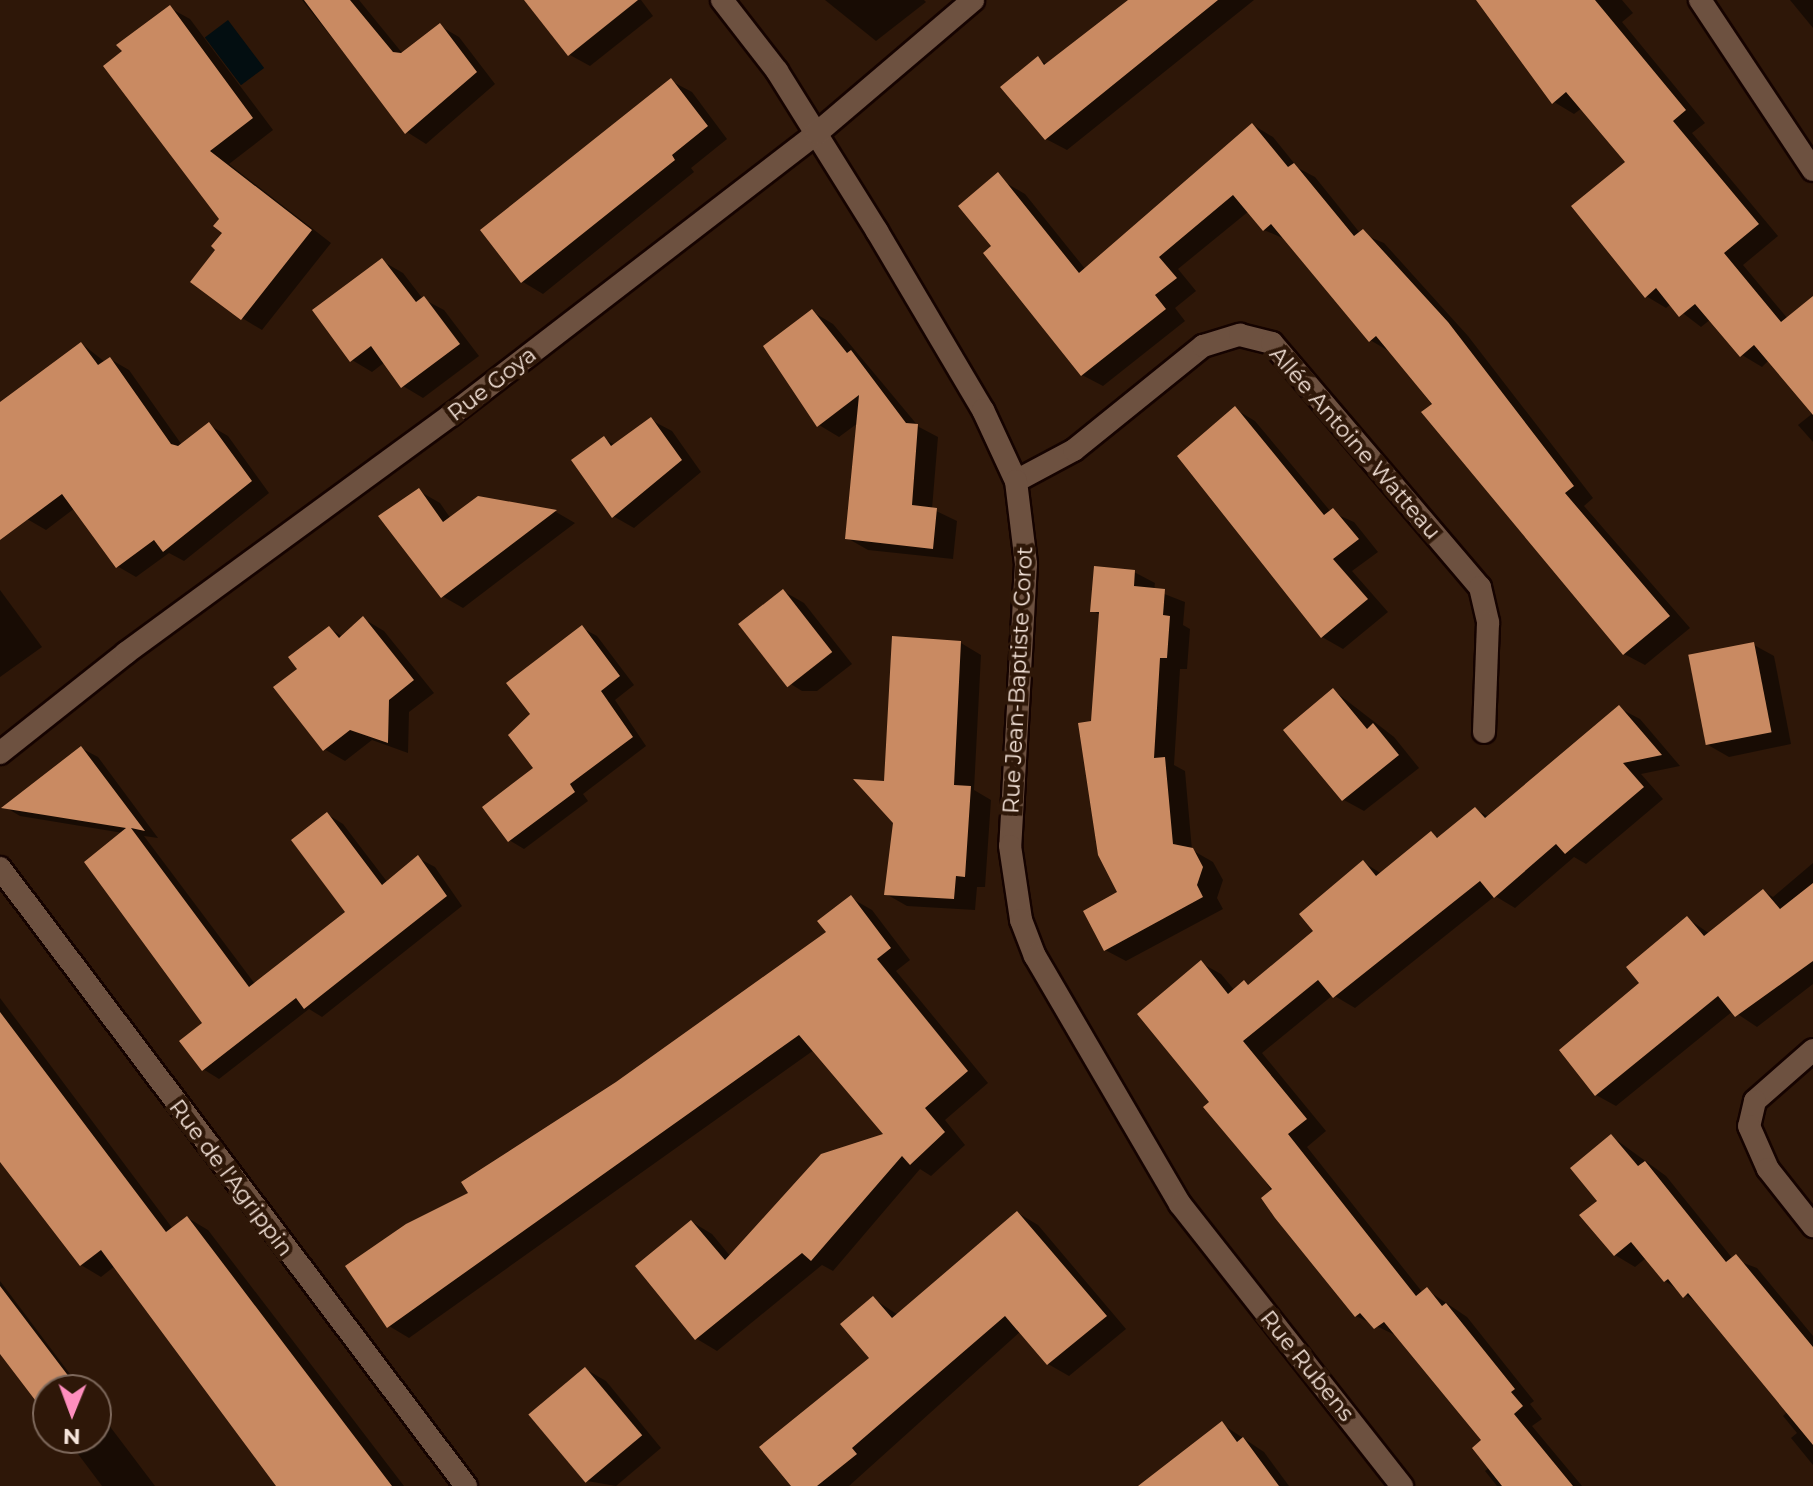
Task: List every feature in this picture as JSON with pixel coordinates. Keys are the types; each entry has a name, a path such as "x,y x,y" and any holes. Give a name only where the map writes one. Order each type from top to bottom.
{"street":[{"name":"Rue Jean-Baptiste Corot","path":"722,0 817,133 983,410 1016,481 1026,564 1010,846 1021,920 1051,988 1102,1078 1211,1247"},
{"name":"Rue Goya","path":"0,753 126,653 451,415 817,133 973,0"},
{"path":"1700,0 1813,170"},
{"name":"Allée Antoine Watteau","path":"1016,481 1074,450 1203,346 1240,335 1272,343 1480,587 1488,623 1484,732"},
{"name":"Rue de l'Agrippin","path":"0,868 466,1486"},
{"path":"1813,1050 1755,1101 1749,1126 1768,1169 1813,1226"},
{"name":"Rue Rubens","path":"1211,1247 1402,1486"}],"shaded area":[{"path":"228,20 264,68 241,85 205,37"}],"building":[{"path":"304,0 350,0 393,52 401,53 440,23 477,72 405,134"},
{"path":"524,0 638,0 568,56"},
{"path":"1128,0 1218,0 1045,140 1000,87 1038,56 1044,65"},
{"path":"1476,0 1595,0 1686,110 1673,121 1759,224 1724,253 1781,322 1813,296 1813,415 1754,345 1740,357 1695,304 1679,317 1656,288 1645,298 1571,206 1625,162 1566,92 1552,104"},
{"path":"170,5 253,118 210,151 312,230 241,320 190,282 215,250 211,246 222,233 213,226 219,219 103,66 122,51 116,45"},
{"path":"671,78 708,126 672,155 675,160 521,283 480,230"},
{"path":"1252,123 1288,167 1294,163 1354,236 1363,229 1448,322 1574,486 1565,493 1670,616 1623,655 1421,412 1432,404 1376,336 1369,342 1271,224 1263,231 1233,195 1159,257 1177,278 1155,295 1166,309 1081,376 983,253 991,246 958,206 998,172 1079,273"},
{"path":"382,258 416,302 424,296 460,344 401,388 371,346 350,362 312,310"},
{"path":"812,309 847,353 851,350 906,423 918,424 912,505 937,508 933,549 845,539 859,395 817,427 763,346"},
{"path":"81,342 98,365 110,357 171,444 178,446 209,422 252,481 163,552 154,540 116,568 62,494 0,540 0,402"},
{"path":"1235,406 1324,515 1333,508 1359,539 1333,559 1368,599 1321,638 1177,456"},
{"path":"651,417 682,460 612,518 571,460 604,436 611,446"},
{"path":"419,488 443,522 478,496 557,510 441,598 378,516"},
{"path":"1094,566 1135,570 1134,586 1165,589 1163,615 1170,616 1167,658 1160,658 1154,758 1165,757 1173,844 1193,848 1203,867 1197,885 1203,897 1104,951 1083,911 1117,892 1098,855 1078,723 1091,721 1099,612 1090,612"},
{"path":"783,589 832,652 787,687 738,624"},
{"path":"363,616 414,680 389,700 388,743 350,730 323,751 273,687 297,669 288,657 329,626 339,638"},
{"path":"582,625 620,676 601,691 633,737 570,784 575,792 508,842 482,807 533,768 508,735 530,714 506,683"},
{"path":"892,636 961,641 954,785 971,786 965,877 956,876 954,899 884,895 893,823 853,779 884,781"},
{"path":"1754,642 1772,732 1706,745 1688,655"},
{"path":"1333,688 1367,729 1373,723 1399,755 1342,801 1283,730"},
{"path":"1619,705 1662,755 1623,763 1644,787 1565,854 1556,844 1494,898 1480,881 1333,998 1318,980 1243,1041 1307,1119 1288,1134 1416,1296 1427,1287 1442,1306 1446,1303 1515,1389 1511,1392 1523,1406 1514,1414 1573,1486 1502,1486 1472,1448 1481,1440 1384,1322 1374,1329 1360,1313 1355,1317 1275,1218 1261,1198 1272,1189 1203,1107 1209,1102 1137,1014 1201,960 1228,994 1244,980 1248,985 1313,931 1299,914 1363,860 1376,876 1431,831 1437,838 1475,807 1485,818"},
{"path":"81,746 145,831 131,828 249,987 345,912 291,840 327,812 382,885 418,855 447,896 304,1009 296,998 202,1071 179,1041 202,1023 84,862 126,828 1,808"},
{"path":"1813,883 1813,961 1735,1017 1718,996 1595,1096 1559,1050 1639,983 1626,967 1687,916 1704,936 1763,889 1780,909"},
{"path":"851,895 891,948 877,959 968,1071 925,1108 945,1132 910,1165 902,1156 811,1261 802,1253 695,1340 635,1266 691,1220 725,1260 821,1154 883,1134 799,1035 387,1328 345,1266 406,1224 468,1193 461,1182 616,1082 826,932 817,921"},
{"path":"0,1012 166,1232 187,1216 392,1486 276,1486 101,1250 80,1266 0,1162"},
{"path":"1611,1134 1638,1166 1645,1161 1726,1262 1736,1254 1813,1347 1813,1445 1688,1293 1683,1298 1668,1279 1664,1282 1631,1242 1614,1256 1579,1215 1597,1201 1570,1168"},
{"path":"1017,1211 1107,1316 1047,1365 1005,1316 852,1448 857,1454 817,1486 791,1486 759,1447 869,1358 840,1324 873,1296 892,1318"},
{"path":"0,1286 67,1374 32,1374 32,1396 0,1354"},
{"path":"585,1367 642,1435 586,1483 528,1415"},
{"path":"1222,1421 1237,1442 1243,1437 1279,1486 1138,1486"}]}
